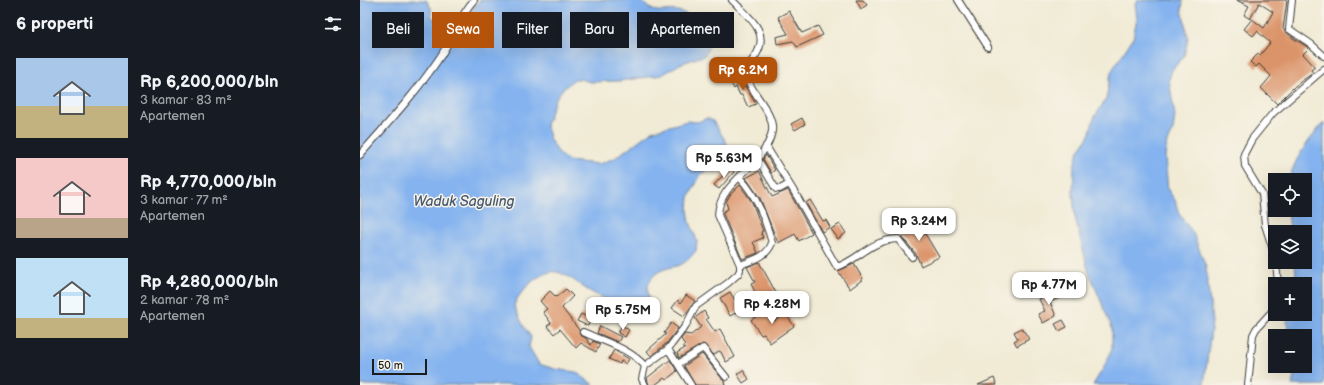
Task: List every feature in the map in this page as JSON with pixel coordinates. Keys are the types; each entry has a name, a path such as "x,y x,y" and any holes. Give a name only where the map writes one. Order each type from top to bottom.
{"street":[{"path":"360,155 408,100 438,61 466,9 474,0"},
{"path":"645,385 642,379 645,366 668,349 686,325 695,307 738,274 740,265 718,216 720,199 757,158 771,137 773,125 771,118 747,77 746,72 760,49 762,38 756,26 732,0"},
{"path":"958,0 988,47"},
{"path":"1292,0 1289,29 1311,44 1324,56"},
{"path":"1268,234 1265,225 1262,194 1246,166 1244,154 1252,139 1273,113 1324,69"},
{"path":"766,146 790,184 837,267 880,241 889,239 898,239 912,257"},
{"path":"757,158 776,189 780,189 790,184"},
{"path":"740,178 751,189 772,243 764,255 740,265"},
{"path":"1248,385 1253,335 1256,329 1268,316"},
{"path":"583,332 626,349 636,356 645,366"},
{"path":"678,364 703,348 726,377"},
{"path":"668,349 691,385"}],"water":[{"name":"Waduk Saguling","path":"360,0 426,0 431,8 432,48 494,48 494,12 470,12 480,0 641,0 653,10 681,12 637,12 637,48 708,48 705,55 680,64 662,75 620,81 590,82 580,79 573,80 561,91 555,100 546,125 550,140 560,155 568,161 599,164 615,158 652,131 687,121 698,122 707,118 713,121 727,143 723,154 700,176 689,197 688,210 690,222 697,241 696,251 687,261 680,265 659,271 653,277 648,286 649,305 641,314 632,319 629,318 613,303 589,291 569,277 557,272 544,274 537,278 525,288 516,300 514,306 523,325 531,337 529,347 539,364 555,369 576,372 594,385 360,385"},
{"path":"1138,0 1183,0 1182,10 1188,37 1184,56 1172,70 1169,80 1175,116 1173,130 1167,142 1165,157 1168,190 1175,200 1179,214 1193,233 1206,267 1212,322 1204,385 1093,385 1104,367 1112,348 1112,328 1088,270 1075,217 1073,193 1074,166 1078,152 1089,135 1094,118 1106,99 1111,72 1133,38 1137,18 1135,4"},
{"path":"1324,122 1324,385 1292,385 1294,373 1312,373 1312,329 1288,329 1287,322 1312,321 1312,277 1296,277 1295,269 1312,269 1312,225 1289,225 1289,217 1312,217 1312,173 1292,173 1299,156"}],"building":[{"path":"856,0 863,0 867,5 861,9"},
{"path":"1236,0 1287,0 1283,29 1293,38 1309,48 1303,54 1315,67 1311,70 1313,73 1296,85 1277,104 1261,88 1271,76 1259,64 1256,67 1250,62 1258,54 1260,55 1270,43 1257,31 1253,36 1244,29 1252,19 1264,28 1273,12 1259,3 1250,19 1244,15 1249,6"},
{"path":"789,11 802,33 818,26 823,35 797,47 793,41 777,44 776,37 788,34 778,17"},
{"path":"739,76 756,104 748,107 736,87 734,89 730,81"},
{"path":"802,118 805,124 795,130 791,124"},
{"path":"766,155 775,170 771,173 763,159"},
{"path":"730,168 734,172 719,189 714,185"},
{"path":"759,171 772,197 788,190 812,233 799,241 795,234 778,243 760,198 746,178"},
{"path":"740,185 752,202 763,231 761,232 763,238 753,242 758,253 742,259 723,214 723,212 728,209 726,202 730,195"},
{"path":"810,200 823,221 826,220 830,227 822,232 806,203"},
{"path":"915,217 939,257 921,266 916,254 902,237 909,233 903,225"},
{"path":"840,224 846,233 838,239 831,229"},
{"path":"759,262 779,298 763,308 751,284 755,282 747,267"},
{"path":"854,264 863,279 850,289 838,271"},
{"path":"566,289 573,296 562,308 579,330 580,335 586,338 591,345 593,341 600,344 596,352 581,343 576,348 560,329 554,334 547,326 551,323 543,312 547,309 540,301 550,291 556,297"},
{"path":"1061,289 1064,296 1050,302 1056,316 1043,323 1038,314 1045,311 1039,299"},
{"path":"730,292 741,310 730,316 720,298"},
{"path":"686,295 695,301 684,316 672,308 678,300 681,303"},
{"path":"767,309 774,321 786,314 794,326 770,343 764,334 761,335 751,320"},
{"path":"704,311 708,318 706,319 715,332 720,329 735,357 726,362 721,352 719,351 714,355 703,344 679,358 677,353 685,348 683,346 685,345 681,339 685,334 691,335 701,327 695,318"},
{"path":"581,314 591,319 588,326 577,321"},
{"path":"1063,320 1067,327 1059,331 1055,324"},
{"path":"671,323 678,328 667,343 651,356 647,351 666,334 664,333"},
{"path":"622,325 629,330 625,337 618,333"},
{"path":"600,326 621,337 618,342 597,333"},
{"path":"1022,328 1029,339 1017,346 1014,341 1018,339 1014,332"},
{"path":"614,350 629,359 626,364 621,361 620,364 609,359"},
{"path":"702,354 724,381 725,385 695,385 684,366"},
{"path":"670,360 677,371 666,380 664,378 655,385 649,385 647,378"},
{"path":"743,370 749,379 743,383 737,374"},
{"path":"994,378 997,385 978,385"}]}
